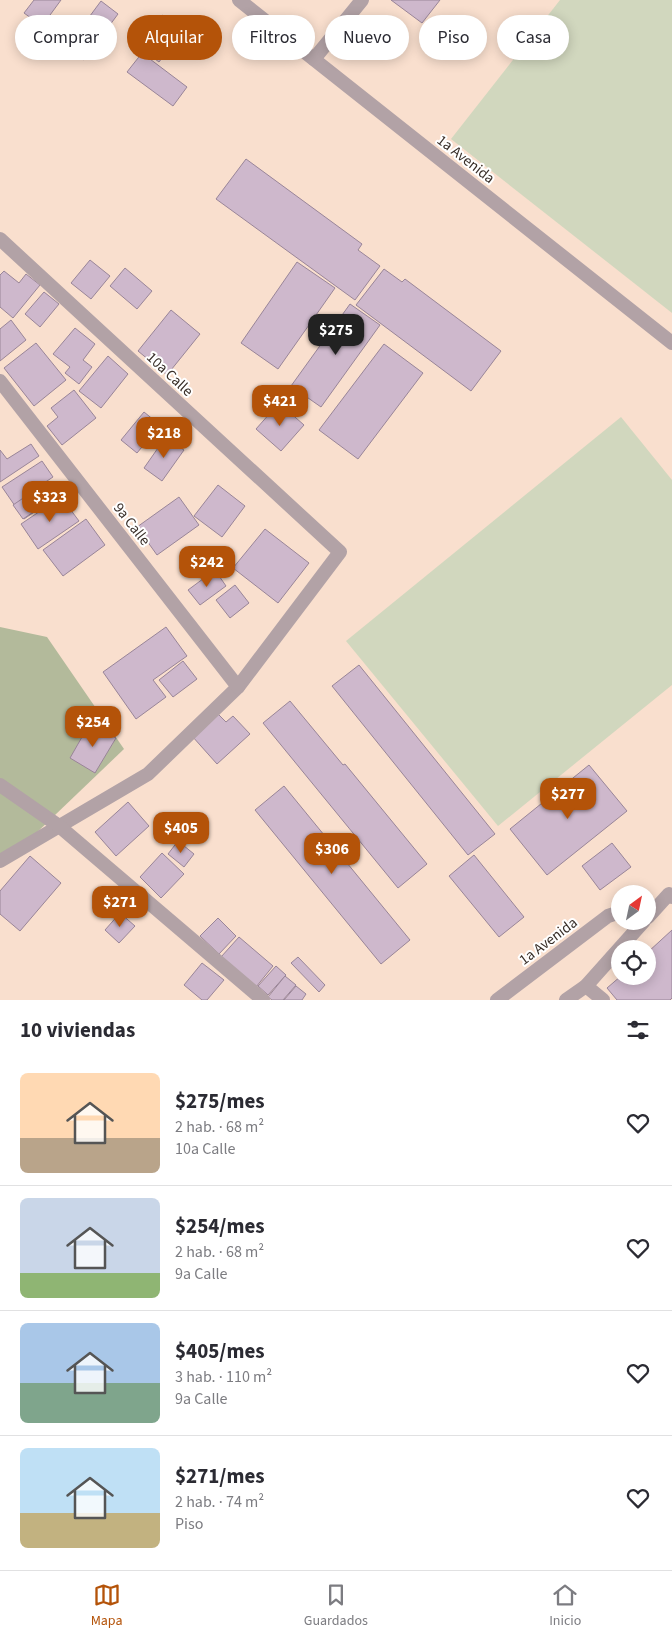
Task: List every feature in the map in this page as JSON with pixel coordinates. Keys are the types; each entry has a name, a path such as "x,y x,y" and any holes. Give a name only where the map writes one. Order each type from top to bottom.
{"street":[{"name":"1a Avenida","path":"239,0 258,15"},
{"path":"315,58 362,0"},
{"name":"1a Avenida","path":"315,60 672,343"},
{"name":"10a Calle","path":"0,239 340,552 238,687"},
{"name":"9a Calle","path":"0,381 238,687"},
{"path":"0,861 148,774 238,687"},
{"path":"0,786 59,826 262,1000"},
{"path":"656,899 671,894"},
{"path":"656,909 671,894"},
{"name":"1a Avenida","path":"497,1000 611,915"},
{"path":"566,1000 586,986 636,930"},
{"path":"586,986 603,1000"}],"green space":[{"path":"560,0 672,0 672,313 451,139 513,60 569,60 569,15 548,15"},
{"path":"621,417 672,480 672,685 498,826 346,641"},
{"path":"0,627 47,637 124,749 31,838 0,855"}],"building":[{"path":"34,0 61,0 50,15 27,15 24,13"},
{"path":"391,0 440,0 428,15 419,15 419,21"},
{"path":"101,1 118,14 117,15 91,15"},
{"path":"136,60 151,60 187,87 173,106 127,72"},
{"path":"246,159 362,244 358,250 380,266 355,300 216,199"},
{"path":"90,260 110,276 91,299 71,283"},
{"path":"297,262 335,288 278,369 241,343"},
{"path":"125,268 152,291 137,309 110,286"},
{"path":"384,269 402,282 405,279 501,351 471,391 356,305"},
{"path":"4,271 19,283 26,274 40,285 13,318 0,307 0,275"},
{"path":"44,292 59,304 40,327 25,314"},
{"path":"350,304 380,325 321,407 291,386"},
{"path":"171,310 200,334 167,375 138,351"},
{"path":"11,320 26,340 0,361 0,329"},
{"path":"75,328 95,344 83,360 92,367 79,384 65,373 70,367 53,354"},
{"path":"36,343 66,380 34,406 4,368"},
{"path":"384,344 423,373 358,459 319,430"},
{"path":"108,356 128,374 101,408 79,391"},
{"path":"74,390 96,418 62,445 47,426 58,417 51,408"},
{"path":"279,403 304,425 281,451 256,429"},
{"path":"144,412 160,425 137,453 121,440"},
{"path":"165,438 184,450 162,481 144,468"},
{"path":"31,444 39,456 0,482 0,450 7,459"},
{"path":"42,461 53,477 41,485 52,500 24,519 2,487"},
{"path":"218,485 245,506 222,537 194,516"},
{"path":"41,486 51,500 23,519 13,505"},
{"path":"61,497 79,521 38,549 21,524"},
{"path":"179,497 199,525 157,555 137,527"},
{"path":"86,519 105,545 63,576 43,550"},
{"path":"265,529 309,563 278,603 233,568"},
{"path":"215,570 226,586 200,605 188,590"},
{"path":"235,585 249,603 230,618 216,600"},
{"path":"166,627 187,656 153,680 166,697 136,719 103,672"},
{"path":"183,661 197,679 173,697 159,680"},
{"path":"359,665 495,834 468,855 332,686"},
{"path":"290,701 343,765 345,764 427,864 398,888 263,723"},
{"path":"217,713 226,722 233,716 250,734 217,764 192,736"},
{"path":"90,723 116,738 95,773 70,758"},
{"path":"589,765 627,811 547,875 510,829"},
{"path":"284,786 410,940 381,964 255,810"},
{"path":"128,802 149,826 116,856 95,832"},
{"path":"178,841 194,854 184,867 168,854"},
{"path":"612,843 631,867 600,890 582,866"},
{"path":"162,853 184,874 161,898 140,877"},
{"path":"474,855 524,917 499,937 449,876"},
{"path":"30,856 61,883 20,931 0,914 0,891"},
{"path":"120,913 135,926 119,943 105,930"},
{"path":"218,918 236,936 219,954 200,936"},
{"path":"672,930 672,998 670,1000 617,1000 607,988 611,985 656,985 656,945"},
{"path":"239,937 273,966 256,987 221,957"},
{"path":"298,957 325,985 319,992 291,963"},
{"path":"202,963 224,980 207,1000 202,1000 184,985"},
{"path":"276,966 286,975 268,995 258,986"},
{"path":"285,976 296,985 283,1000 272,1000 268,997"},
{"path":"296,986 306,994 302,1000 284,1000"}]}
